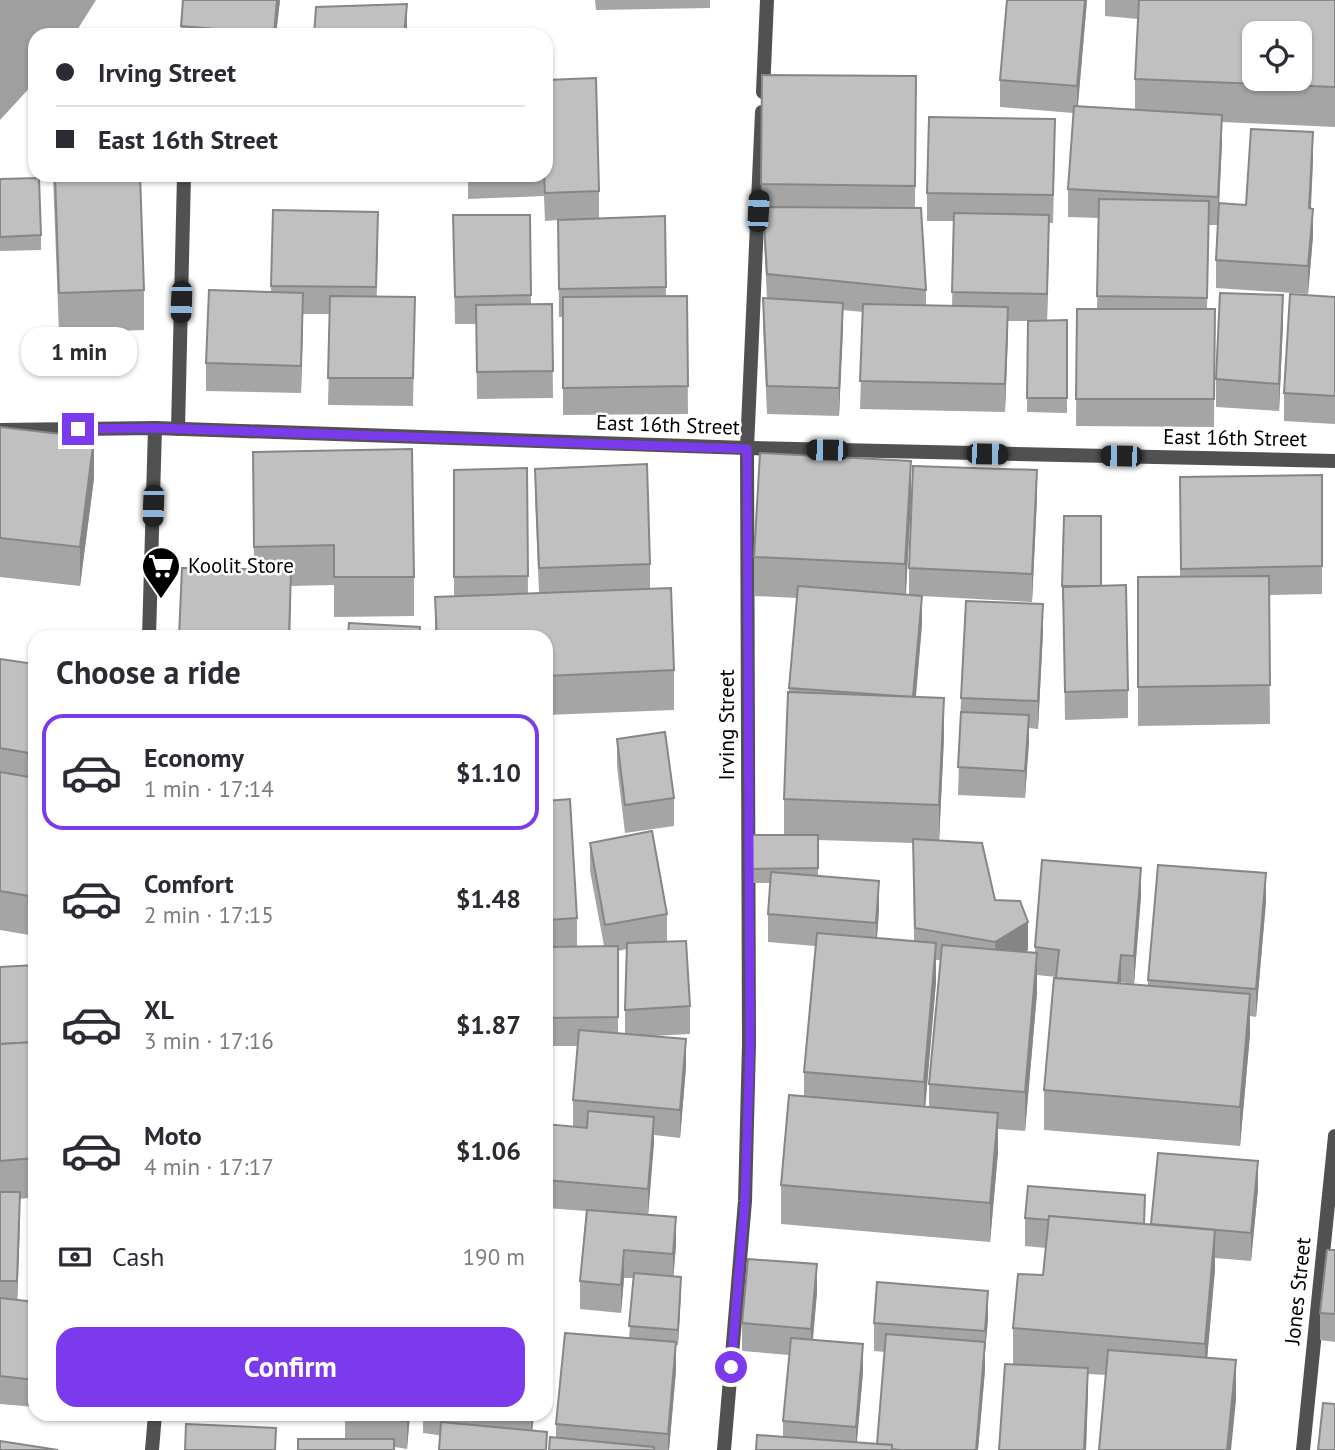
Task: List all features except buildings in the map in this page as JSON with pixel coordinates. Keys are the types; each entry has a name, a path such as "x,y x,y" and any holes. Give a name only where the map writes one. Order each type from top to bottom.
{"street":[{"name":"Irving Street","path":"724,1450 745,1201 750,1044 747,449 767,0"},
{"path":"178,429 184,182"},
{"name":"East 16th Street","path":"0,430 155,428 747,449 1335,461"},
{"path":"149,630 155,428"},
{"name":"Jones Street","path":"1303,1450 1335,1136"},
{"path":"152,1450 154,1421"}],"shaded area":[{"path":"0,0 96,0 78,28 28,28 28,90 0,120"}],"place":[{"name":"Koolit Store","path":"161,600"}],"route":[{"path":"78,429 155,428 747,449 750,1044 745,1201 731,1367"}]}
